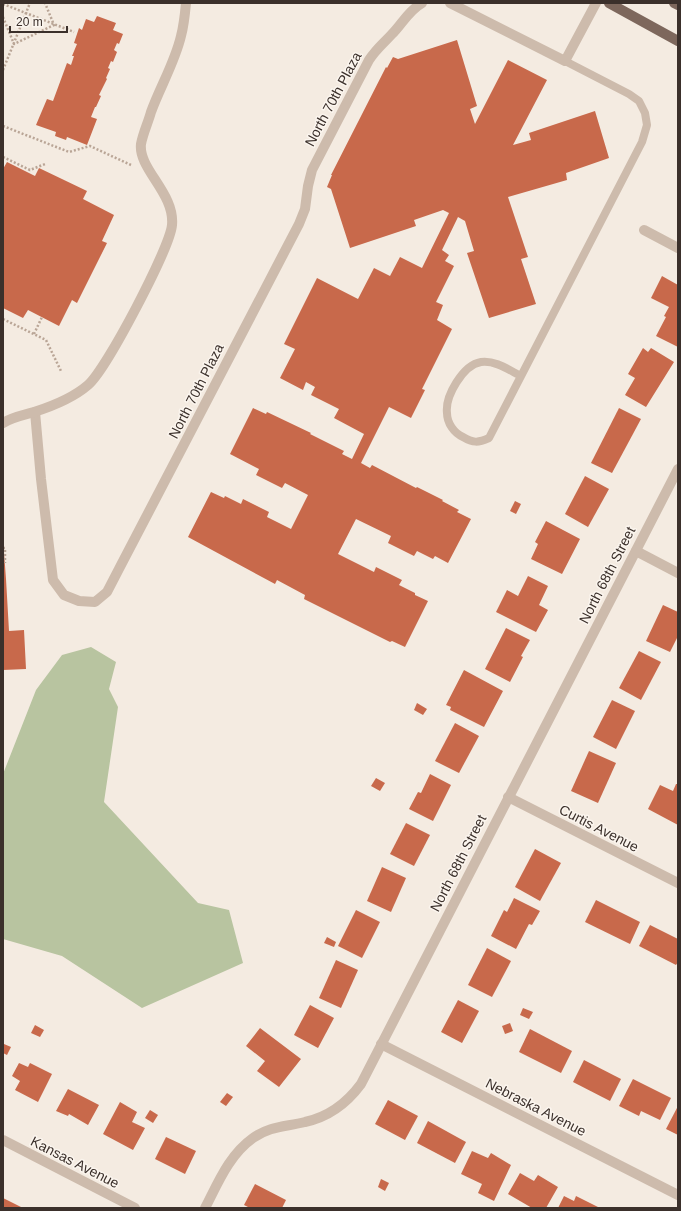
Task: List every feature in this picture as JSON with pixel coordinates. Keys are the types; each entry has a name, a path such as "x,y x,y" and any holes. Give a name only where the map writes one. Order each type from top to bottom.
{"main road":[{"path":"609,3 678,41"},
{"path":"674,3 678,5"}],"street":[{"path":"3,423 7,420 35,412 62,401 89,384 111,355 167,243 172,225 169,202 145,161 141,146 144,132 156,99 178,47 186,3"},
{"name":"North 70th Plaza","path":"35,412 53,580 64,595 79,601 95,602 107,592 299,224 305,209 312,170 369,60 376,48 391,36 414,7 422,3"},
{"path":"450,3 565,61 596,3"},
{"path":"644,230 678,248"},
{"name":"North 68th Street","path":"205,1208 228,1165 240,1149 253,1138 268,1130 284,1125 304,1123 320,1118 340,1106 361,1084 678,469"},
{"path":"636,551 678,573"},
{"name":"Curtis Avenue","path":"508,797 678,883"},
{"name":"Nebraska Avenue","path":"381,1044 678,1194"},
{"name":"Kansas Avenue","path":"3,1140 135,1208"}],"lane":[{"path":"521,376 498,364 481,362 468,368 457,382 449,397 446,413 450,425 456,434 467,440 479,443 489,438 642,142 647,125 645,113 639,101 629,94 565,61"}],"path":[{"path":"3,70 30,3"},
{"path":"45,3 54,25"},
{"path":"3,4 74,32"},
{"path":"3,17 14,44"},
{"path":"14,44 54,25"},
{"path":"3,126 69,152 90,146 134,166 145,161"},
{"path":"3,156 30,170 45,164"},
{"path":"34,334 42,317"},
{"path":"3,319 46,340 61,371"},
{"path":"3,548 5,548 5,563"}],"green space":[{"path":"91,647 116,662 109,689 118,707 104,802 198,903 229,910 243,963 142,1008 62,956 3,939 3,774 36,690 62,655"}],"building":[{"path":"97,16 116,23 113,30 123,34 119,44 117,43 114,50 117,52 113,62 111,61 108,68 110,69 106,78 107,79 91,117 97,119 87,145 67,137 66,140 55,136 56,132 36,125 47,99 53,101 67,63 71,65 74,56 72,56 77,44 74,43 79,28 82,30 86,19 94,22"},
{"path":"457,40 477,106 470,109 475,124 508,60 547,80 513,145 531,140 529,133 595,111 609,158 566,173 567,180 508,197 528,257 521,259 536,304 489,318 467,253 474,251 465,221 458,217 442,250 449,255 445,261 454,266 436,302 443,305 437,320 452,329 422,389 425,390 411,418 389,407 361,463 370,468 372,465 443,500 442,501 459,510 457,512 471,519 448,563 435,556 433,559 417,551 414,556 388,543 391,536 356,519 338,554 374,572 376,567 402,580 399,585 428,601 405,647 392,641 390,642 304,599 305,595 277,580 275,584 188,537 211,492 224,498 225,496 241,504 243,499 269,512 267,517 291,529 308,495 285,483 282,488 256,475 259,469 230,454 253,408 266,414 267,412 311,433 310,434 344,451 342,454 352,459 364,434 334,418 339,409 311,395 315,387 306,382 303,390 280,378 295,349 284,344 317,278 358,299 374,268 390,276 400,257 422,268 449,213 443,210 414,220 416,226 350,248 331,189 327,187 331,175 386,67 387,68 393,57 398,59"},
{"path":"7,162 35,176 39,168 87,191 83,199 114,215 102,241 107,243 77,303 72,300 59,326 28,310 23,318 3,308 3,169"},
{"path":"662,276 678,285 678,347 656,336 666,317 664,316 669,307 651,298"},
{"path":"643,348 648,352 651,348 674,362 646,407 625,395 635,378 628,374"},
{"path":"619,408 641,419 612,473 591,463"},
{"path":"585,476 609,489 588,527 565,514"},
{"path":"515,501 521,504 516,514 510,511"},
{"path":"546,521 580,539 562,574 531,559 538,544 535,542"},
{"path":"3,552 9,631 24,630 26,669 3,670"},
{"path":"528,576 548,586 539,605 548,610 536,632 496,612 507,590 518,596"},
{"path":"663,605 678,612 678,636 670,652 646,641"},
{"path":"506,628 530,640 521,656 523,657 510,682 485,669"},
{"path":"639,651 661,662 641,700 619,688"},
{"path":"464,670 503,691 484,727 450,710 451,707 446,705"},
{"path":"612,700 635,711 616,749 593,737"},
{"path":"417,703 427,709 423,715 414,710"},
{"path":"455,723 479,736 459,773 435,761"},
{"path":"589,751 616,763 598,803 571,791"},
{"path":"430,774 451,785 433,821 409,809 418,792 421,793"},
{"path":"376,778 385,783 380,791 371,786"},
{"path":"676,784 678,784 678,825 648,809 660,785 673,791"},
{"path":"406,823 430,835 414,866 390,854"},
{"path":"535,849 561,863 540,901 515,887"},
{"path":"382,867 406,878 391,912 367,901"},
{"path":"514,898 540,911 532,925 529,924 516,949 491,936 504,910 507,912"},
{"path":"596,900 640,922 630,944 585,922"},
{"path":"356,910 380,922 362,958 338,946"},
{"path":"650,925 678,939 678,962 676,965 639,946"},
{"path":"327,937 336,942 334,947 324,943"},
{"path":"487,948 511,961 492,997 468,985"},
{"path":"336,960 358,970 341,1008 319,998"},
{"path":"458,1000 479,1011 462,1043 441,1032"},
{"path":"310,1005 334,1018 318,1048 294,1035"},
{"path":"523,1008 533,1012 529,1019 520,1015"},
{"path":"510,1023 513,1031 505,1034 502,1026"},
{"path":"35,1025 44,1030 40,1037 31,1033"},
{"path":"260,1028 301,1059 279,1087 257,1071 265,1061 246,1046"},
{"path":"530,1029 572,1051 561,1073 519,1052"},
{"path":"4,1044 11,1047 7,1055 3,1053"},
{"path":"584,1060 621,1079 610,1101 573,1082"},
{"path":"19,1063 28,1067 30,1063 52,1074 38,1102 15,1090 20,1081 12,1076"},
{"path":"633,1079 671,1098 660,1120 641,1111 639,1116 619,1106"},
{"path":"68,1089 99,1105 88,1125 69,1114 68,1116 56,1111"},
{"path":"227,1093 233,1097 226,1106 220,1102"},
{"path":"388,1100 418,1116 405,1140 375,1124"},
{"path":"120,1102 137,1112 132,1122 145,1128 133,1150 103,1134"},
{"path":"678,1106 678,1135 666,1129"},
{"path":"150,1110 158,1115 153,1123 145,1118"},
{"path":"428,1121 466,1142 455,1163 417,1143"},
{"path":"166,1137 196,1151 185,1174 155,1159"},
{"path":"472,1151 488,1158 491,1153 511,1165 494,1201 478,1193 482,1184 461,1174"},
{"path":"520,1173 534,1181 538,1175 558,1187 546,1208 532,1208 508,1194"},
{"path":"381,1179 389,1183 385,1191 378,1187"},
{"path":"255,1184 286,1200 282,1208 250,1208 244,1205"},
{"path":"564,1196 574,1201 576,1196 600,1208 558,1208"},
{"path":"3,1198 23,1208 3,1208"}]}
